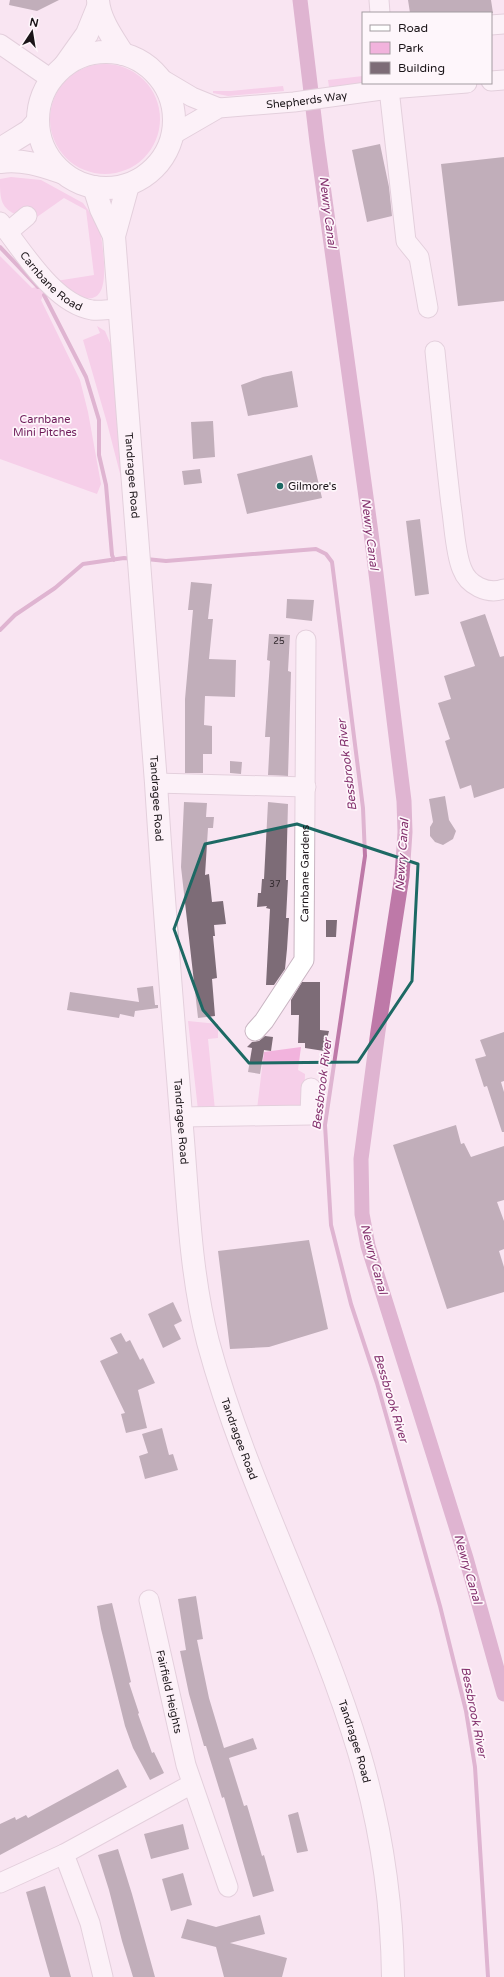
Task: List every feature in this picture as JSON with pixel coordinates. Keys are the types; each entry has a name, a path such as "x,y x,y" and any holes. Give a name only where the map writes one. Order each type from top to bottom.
{"highway":[{"path":"98,4 109,31 123,54"},
{"path":"61,172 49,157 41,140 38,120 41,98 58,72 87,34 98,4"},
{"path":"0,162 15,160 33,162 61,172 76,182 94,187 111,188 128,185 144,178 157,166 174,134 175,114 170,95 160,78 144,63 123,54 103,52 83,56 58,72"},
{"path":"0,149 29,131 38,120"},
{"name":"Tandragee Road","path":"128,185 114,236 156,783 162,880 194,1254 207,1337 236,1432 336,1685 359,1751 374,1810 385,1866 390,1919 392,1977"},
{"name":"Tandragee Road","path":"94,187 101,209 114,236"}],"street":[{"path":"379,0 380,12"},
{"path":"492,25 504,24"},
{"path":"0,44 58,72"},
{"name":"Shepherds Way","path":"160,78 192,97 219,108"},
{"path":"492,81 504,80"},
{"name":"Shepherds Way","path":"174,134 219,108 297,101 389,89 454,84"},
{"path":"389,89 406,241 419,257 428,308"},
{"path":"4,227 27,216"},
{"name":"Carnbane Road","path":"4,227 49,284 72,304 92,310 120,309"},
{"path":"436,350 444,444 455,534 461,568 474,585 484,589 498,591 504,590"},
{"name":"Carnbane Gardens","path":"255,1030 264,1021 304,960 306,640"},
{"path":"156,783 306,787"},
{"path":"182,1117 310,1115 311,1088"},
{"name":"Fairfield Heights","path":"149,1600 175,1720 192,1784 228,1887"},
{"path":"0,1883 64,1854 192,1784"},
{"path":"64,1854 90,1922 103,1977"}],"highlighted area":[{"path":"297,824 418,864 412,981 358,1062 249,1063 203,1010 174,929 205,844"}],"green space":[{"path":"105,64 126,69 144,80 155,98 160,119 155,140 144,158 126,169 105,174 84,169 66,158 55,140 50,119 55,98 66,80 84,69"},
{"path":"362,76 362,83 329,87 328,80"},
{"path":"283,86 284,91 228,96 213,93 213,91 231,91"},
{"path":"11,177 41,180 83,203 96,221 99,221 104,270 103,284 99,294 90,298 76,295 56,281 94,275 86,210 64,198 37,217 27,206 15,214 4,205 0,191 0,179"},
{"name":"Carnbane Mini Pitches","path":"0,256 32,288 41,286 45,292 41,300 80,380 88,412 101,484 97,494 0,459"},
{"path":"97,326 105,331 111,345 125,493 83,340 100,333"},
{"path":"188,1021 218,1024 218,1038 208,1039 215,1110 198,1110"},
{"path":"301,1047 298,1070 305,1074 304,1105 296,1111 257,1109 264,1052"}],"building":[{"path":"10,0 59,0 37,11 9,5"},
{"path":"408,0 491,0 493,13 492,12 410,12"},
{"path":"380,144 389,187 392,216 367,222 352,150"},
{"path":"504,157 504,301 458,306 441,164"},
{"path":"292,371 298,407 248,416 241,385 263,377"},
{"path":"213,421 215,457 193,459 191,422"},
{"name":"Gilmore's","path":"312,455 322,498 247,514 237,474"},
{"path":"200,469 202,483 184,485 182,471"},
{"path":"420,519 429,594 415,596 406,521"},
{"path":"191,582 212,584 208,619 213,619 209,659 236,660 235,697 205,696 204,725 212,726 212,754 203,754 203,773 185,773 185,699 193,610 188,610"},
{"path":"287,599 314,600 312,621 286,618"},
{"path":"485,614 500,657 504,656 504,788 474,798 471,785 460,789 445,741 450,739 438,703 451,699 444,676 475,666 460,622"},
{"path":"269,634 290,635 288,671 291,672 288,776 268,775 270,737 265,737 270,661 267,660"},
{"path":"230,761 242,762 241,774 230,773"},
{"path":"445,796 449,820 456,831 453,839 443,845 435,842 430,836 430,827 433,822 429,799"},
{"path":"184,802 207,803 206,817 214,817 213,828 208,828 205,875 209,874 212,902 223,901 226,924 214,925 215,936 213,936 217,978 212,979 215,1016 198,1018 181,867"},
{"path":"268,802 288,804 286,880 288,880 286,918 289,918 287,949 285,969 274,985 266,985 270,909 266,908 267,906 257,907 258,893 261,893 262,879 264,879"},
{"path":"326,920 337,920 336,937 326,937"},
{"path":"302,982 320,982 320,1030 329,1031 324,1051 305,1048 305,1043 298,1043 299,1015 291,1015 291,1000"},
{"path":"153,986 155,1005 158,1005 158,1008 135,1011 134,1017 120,1014 119,1018 67,1010 70,992 139,1002 137,988"},
{"path":"504,1032 504,1081 501,1082 504,1092 504,1132 502,1132 487,1086 484,1087 475,1059 486,1056 480,1040"},
{"path":"265,1036 273,1037 271,1051 264,1050 260,1074 248,1072 252,1048 247,1047 252,1042 259,1041"},
{"path":"456,1125 461,1144 464,1143 471,1157 504,1146 504,1200 497,1202 504,1221 504,1249 499,1251 504,1267 504,1292 447,1309 393,1145"},
{"path":"309,1240 328,1329 269,1347 230,1349 218,1251"},
{"path":"173,1302 182,1321 174,1325 181,1339 163,1348 148,1314"},
{"path":"121,1333 126,1342 130,1340 140,1360 143,1358 155,1383 138,1390 147,1428 126,1433 121,1414 125,1413 100,1361 118,1353 110,1338"},
{"path":"162,1428 169,1455 173,1454 178,1470 145,1479 139,1456 148,1453 142,1434"},
{"path":"196,1596 203,1639 197,1640 209,1698 224,1748 253,1738 257,1749 229,1758 244,1806 247,1805 262,1856 264,1855 274,1891 253,1897 224,1797 222,1798 206,1746 204,1746 189,1694 180,1651 186,1650 178,1599"},
{"path":"112,1603 131,1682 129,1683 139,1713 138,1714 152,1753 154,1752 164,1773 150,1780 133,1748 125,1726 101,1629 97,1606"},
{"path":"118,1769 127,1787 0,1855 0,1824 15,1817 16,1820 26,1815 28,1818"},
{"path":"298,1812 308,1851 297,1853 288,1815"},
{"path":"183,1824 189,1849 151,1859 144,1834"},
{"path":"118,1849 155,1977 133,1977 122,1941 98,1855"},
{"path":"183,1873 192,1905 171,1911 162,1879"},
{"path":"45,1886 71,1977 50,1977 26,1892"},
{"path":"260,1915 265,1934 230,1943 287,1958 282,1977 224,1977 216,1947 181,1938 187,1919 216,1927"}],"waterway":[{"name":"Newry Canal","path":"300,0 317,142 371,533 404,801 405,832 402,876 378,1031 361,1159 362,1214 368,1246 466,1558 504,1694"},
{"path":"0,247 38,287"},
{"path":"44,295 86,377 99,420 99,455 106,485 112,555 114,560"},
{"name":"Bessbrook River","path":"146,559 166,561 316,549 326,554 332,562 363,808 365,856 325,1125 331,1225 351,1304 377,1383 440,1606 466,1711 475,1767 488,1977"},
{"name":"Bessbrook River","path":"0,630 15,615 55,588 83,564 124,558 133,559"}],"place":[{"name":"Gilmore's","path":"280,486"}]}
